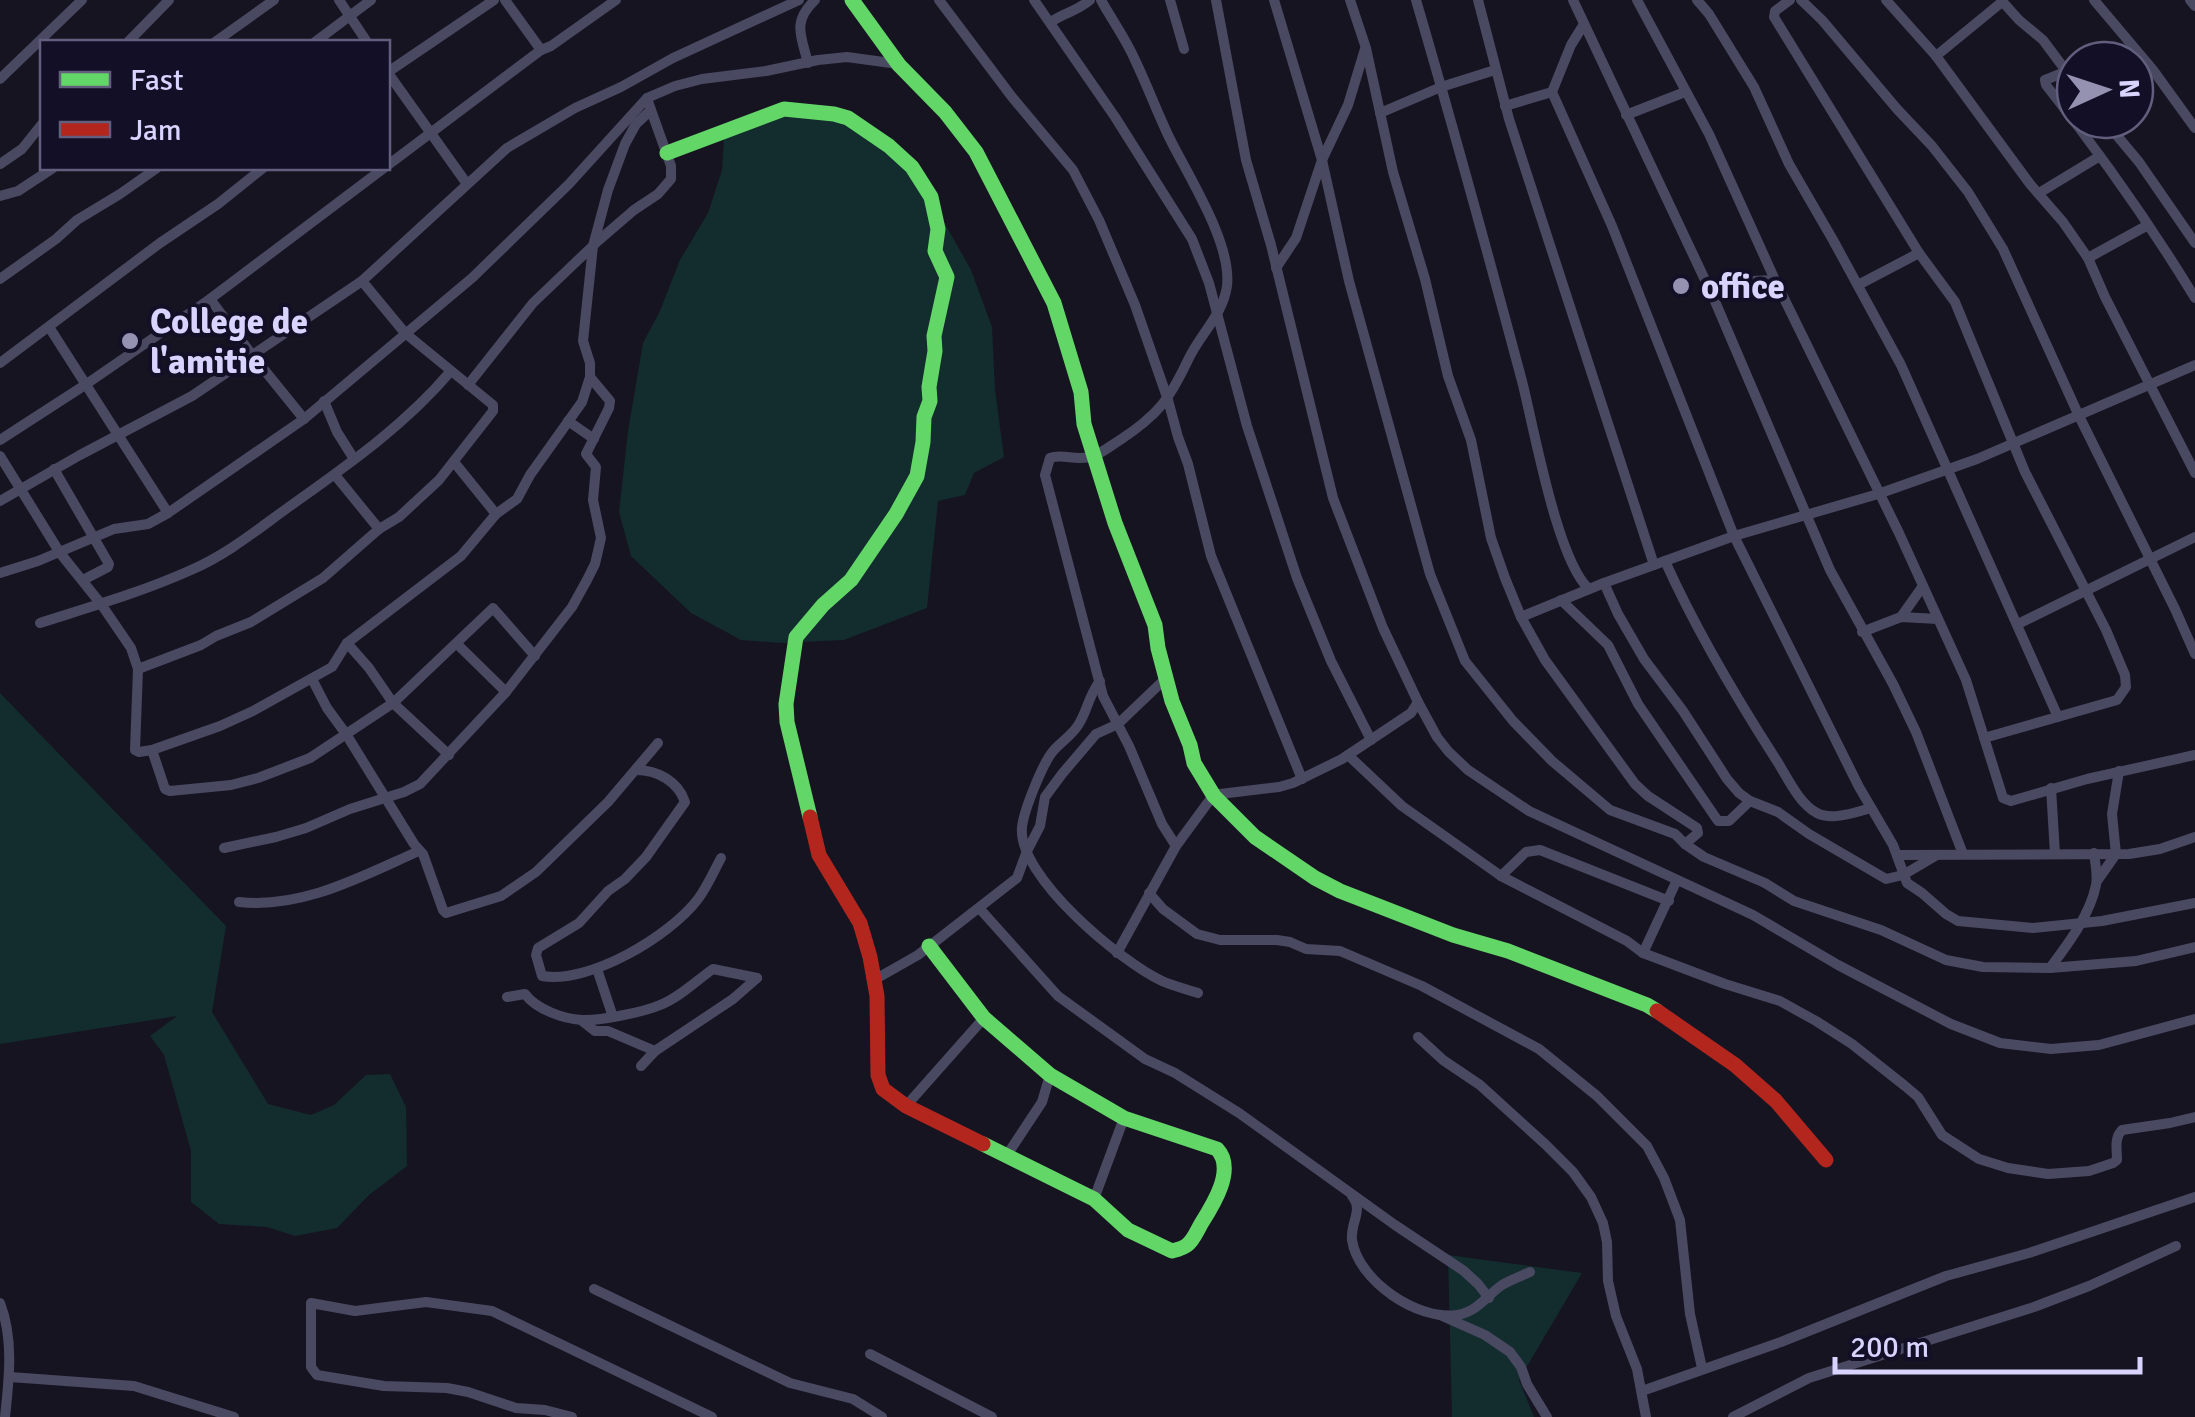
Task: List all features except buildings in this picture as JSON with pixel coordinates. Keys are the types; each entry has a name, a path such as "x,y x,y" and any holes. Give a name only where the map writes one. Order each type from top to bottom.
{"street":[{"path":"41,40 82,0"},
{"path":"130,40 169,0"},
{"path":"218,40 274,0"},
{"path":"339,0 366,40"},
{"path":"318,40 371,0"},
{"path":"390,72 494,0"},
{"path":"505,0 541,50"},
{"path":"390,163 541,50 616,0"},
{"path":"0,501 192,396 362,281 507,148 575,108 781,3 799,0"},
{"path":"808,63 800,22 815,0"},
{"path":"852,0 899,64 945,112 976,152 1054,303 1114,523 1155,625 1165,679 1194,763 1214,796 1265,844 1340,891 1453,935 1508,950 1647,1005 1735,1065 1776,1101 1826,1160"},
{"path":"939,0 1076,175 1115,258 1168,400 1210,556 1302,779"},
{"path":"1034,0 1189,234 1218,315 1247,426 1296,578 1331,661 1371,740"},
{"path":"1050,22 1090,0"},
{"path":"1101,0 1134,57 1194,183 1218,238 1228,282 1218,315 1196,346 1168,400 1146,424 1095,455 1068,460 1054,456 1048,461 1045,477 1107,705 1176,846"},
{"path":"1170,0 1184,49"},
{"path":"1216,0 1246,160 1333,498 1418,702 1438,737 1468,770 1542,817 1753,915 1912,1006 2000,1043 2051,1049 2099,1045 2195,1019"},
{"path":"1274,0 1322,160 1348,280 1435,589 1465,661 1513,721 1603,805 1674,834 1704,857 1794,901 1882,930 1946,960 1983,967 2050,968 2136,961 2195,947"},
{"path":"1350,0 1366,48 1393,172 1448,376 1472,440 1490,538 1521,617 1545,660 1635,784 1697,828 1698,833 1684,844"},
{"path":"1416,0 1524,387 1558,528 1577,576 1589,589"},
{"path":"1478,0 1505,106 1574,325 1660,563 1799,796 1821,815 1871,808"},
{"path":"1573,0 1714,299 1830,570 1916,732 1963,854"},
{"path":"1637,0 1708,134 1938,619 1966,680 2006,800 2195,755"},
{"path":"1697,0 1754,87 1789,164 1901,365 2058,717"},
{"path":"1790,0 1775,11 1774,17 1920,253 1956,302 2013,445 2127,681 2117,700 1984,738"},
{"path":"1801,0 1932,146 1968,192 2003,249 2195,654"},
{"path":"1886,0 1936,56 2088,258 2195,473"},
{"path":"2094,0 2195,128"},
{"path":"2190,0 2195,6"},
{"path":"1936,56 2002,1 2038,33 2055,55"},
{"path":"1584,24 1552,92 1612,226 1734,536 1910,886 1958,921 2033,928 2195,903"},
{"path":"0,80 40,41"},
{"path":"1276,268 1296,238 1366,48"},
{"path":"0,573 168,514 304,419 472,278 649,104 675,86 702,78 847,58 899,64"},
{"path":"1380,113 1495,70"},
{"path":"2055,75 2046,80 2055,97"},
{"path":"390,76 467,184"},
{"path":"1505,106 1552,92"},
{"path":"1626,115 1685,92"},
{"path":"468,385 533,303 671,180 667,153 649,104"},
{"path":"0,456 60,552 130,648 138,669 135,750 152,750 220,726 312,679 332,667 348,644 461,556 496,514 518,498 582,402 590,377 583,336 594,246 625,144 649,104"},
{"path":"667,153 784,108 834,114 848,118 900,157 917,173 931,197 938,230 935,251 946,278 934,336 930,401 924,417 917,476 851,580 796,636 787,722 818,855 860,923 877,996 878,1075 883,1088 906,1106 1094,1199 1128,1230 1172,1251 1186,1247 1213,1204 1223,1176 1225,1160 1221,1151 1124,1118 1050,1074 984,1018 930,946"},
{"path":"0,164 22,149 40,126"},
{"path":"2088,140 2173,260 2195,298"},
{"path":"2121,140 2150,175 2195,243"},
{"path":"2039,194 2100,156"},
{"path":"0,196 18,191 50,170"},
{"path":"0,279 77,220 154,170"},
{"path":"0,363 260,170"},
{"path":"0,440 210,299 381,170"},
{"path":"2088,258 2148,225"},
{"path":"1858,285 1920,253"},
{"path":"1714,299 1751,281 1774,280"},
{"path":"138,669 267,614 323,578 438,480 494,408 405,333 362,281"},
{"path":"210,299 304,419"},
{"path":"49,327 168,514"},
{"path":"1521,617 1734,536 1878,494 2013,445 2195,365"},
{"path":"40,623 101,604 222,554 407,418 450,372"},
{"path":"224,848 306,828 420,784 535,656 572,607 596,564 601,538 593,500 596,466 586,454 610,401 590,377"},
{"path":"324,401 340,438 354,458"},
{"path":"568,421 594,439"},
{"path":"454,462 496,514"},
{"path":"54,470 108,562 108,567 82,580"},
{"path":"334,475 379,529"},
{"path":"2018,624 2195,537"},
{"path":"1604,583 1644,659 1726,779 1750,801 1780,814 1884,879 1903,875 1937,855"},
{"path":"1901,617 1922,586"},
{"path":"1560,600 1608,645 1638,704 1718,822 1729,820 1750,801"},
{"path":"152,750 167,790 208,788 289,767 310,758 393,703 493,608 535,656"},
{"path":"1862,632 1901,617 1938,619"},
{"path":"348,644 393,703 448,755"},
{"path":"457,644 506,692"},
{"path":"312,679 423,854 444,912 501,896 536,872 595,816 658,743"},
{"path":"874,980 918,955 1017,878 1040,826 1048,793 1096,734 1118,724 1165,679"},
{"path":"1100,681 1086,703 1080,724 1054,749 1039,774 1022,828 1027,851 1040,876 1066,906 1117,952 1162,980 1198,993"},
{"path":"1117,952 1176,846 1201,808 1214,796 1280,787 1302,779 1411,714 1418,702"},
{"path":"1348,755 1420,820 1500,876 1644,953 1780,1001 1852,1044 1918,1097 1942,1136 1978,1159 2048,1174 2089,1171 2113,1164 2122,1130 2195,1117"},
{"path":"636,770 662,775 680,790 685,802 646,858 608,890 579,922 538,948 542,976 559,977 598,969 642,946 688,910 722,858"},
{"path":"2050,968 2116,854 2112,814 2119,771"},
{"path":"2051,788 2055,854"},
{"path":"1897,855 2143,853 2195,837"},
{"path":"239,902 282,902 320,893 419,850"},
{"path":"1500,876 1517,859 1531,850 1540,850 1669,901"},
{"path":"2094,853 2097,882"},
{"path":"1644,953 1677,880"},
{"path":"1150,893 1179,923 1206,937 1277,940 1306,949 1336,950 1422,986 1539,1049 1597,1096 1647,1146 1676,1206 1690,1314 1702,1368"},
{"path":"980,909 1058,996 1145,1058 1239,1113 1464,1271 1490,1298"},
{"path":"507,996 525,994 532,1003 555,1014 581,1020 662,1005 713,968 756,978 641,1066"},
{"path":"598,969 613,1017"},
{"path":"906,1106 984,1018"},
{"path":"581,1020 595,1031 608,1031 655,1052"},
{"path":"1418,1038 1480,1085 1545,1144 1591,1196 1603,1222 1608,1281 1616,1316 1637,1369 1646,1417"},
{"path":"1006,1155 1042,1102 1050,1074"},
{"path":"1094,1199 1124,1118"},
{"path":"1340,1185 1357,1200 1352,1240 1364,1268 1382,1288 1415,1308 1484,1335 1510,1352 1547,1417"},
{"path":"1642,1391 1781,1342 1946,1276 2029,1253 2195,1197"},
{"path":"1733,1417 1809,1378 2034,1307 2176,1246"},
{"path":"1439,1315 1476,1308 1501,1286 1530,1272"},
{"path":"594,1289 790,1382 852,1399 882,1417"},
{"path":"572,1417 516,1408 446,1388 384,1386 317,1375 311,1367 311,1303 356,1310 426,1302 492,1311 712,1417"},
{"path":"0,1303 6,1319 10,1377 5,1417"},
{"path":"870,1354 992,1417"},
{"path":"10,1377 134,1386 234,1417"}],"green space":[{"path":"793,110 820,112 883,144 931,199 971,270 992,327 1004,457 974,473 965,495 938,501 927,608 844,640 781,643 741,640 691,613 631,556 619,512 643,343 680,260 708,213 722,170 724,139"},
{"path":"0,693 226,926 212,1012 268,1104 311,1115 334,1105 366,1075 390,1074 406,1107 407,1166 369,1195 337,1228 295,1236 267,1227 219,1224 191,1202 191,1151 164,1055 150,1036 177,1016 0,1044"},
{"path":"1448,1255 1582,1273 1519,1380 1534,1417 1452,1417"}],"traffic: fast":[{"path":"852,0 899,65 945,112 976,152 1054,303 1081,392 1084,424 1115,523 1155,625 1172,701 1194,763 1214,796 1255,837 1340,891 1453,935 1508,951 1657,1011"},
{"path":"667,153 784,109 834,114 848,118 912,167 931,197 938,229 935,251 947,277 934,336 930,401 924,417 917,476 851,580 796,637 787,722 810,817"},
{"path":"929,946 984,1018 1050,1075 1124,1118 1217,1149 1224,1166 1223,1177 1193,1238 1186,1246 1172,1251 1128,1230 1094,1199 983,1144"}],"traffic: jam":[{"path":"810,817 819,855 860,923 870,957 877,996 878,1075 883,1089 906,1106 983,1144"},
{"path":"1657,1011 1735,1065 1776,1101 1826,1160"}],"place":[{"name":"office","path":"1681,286"},
{"name":"College de l'amitie","path":"130,341"}]}
